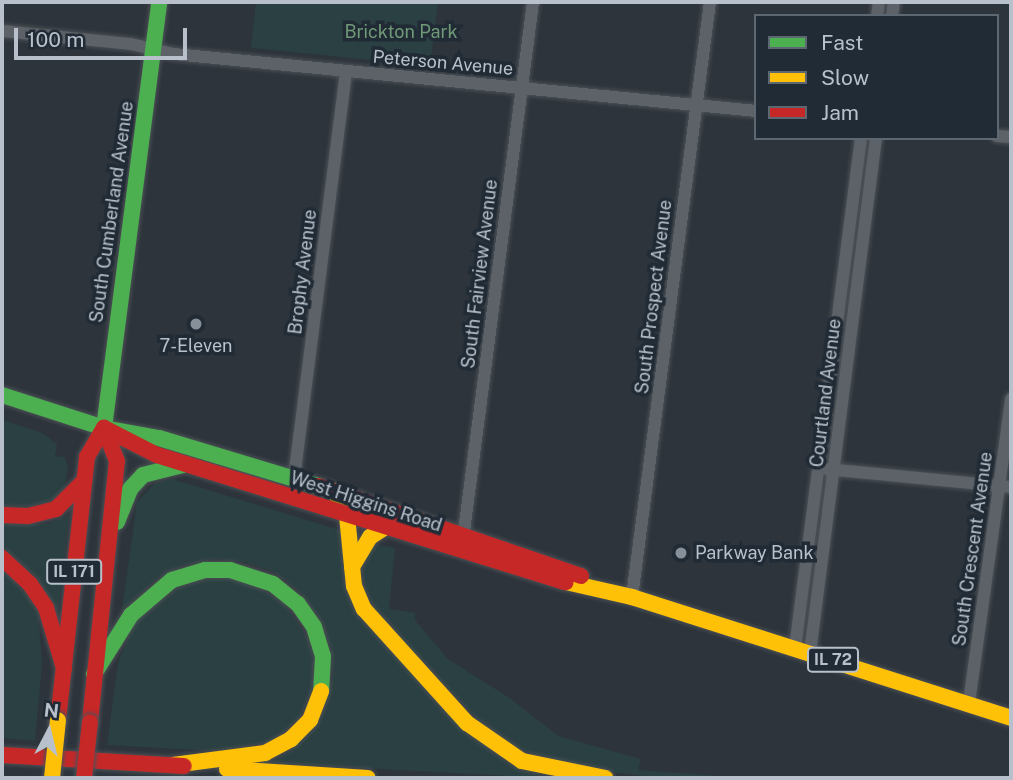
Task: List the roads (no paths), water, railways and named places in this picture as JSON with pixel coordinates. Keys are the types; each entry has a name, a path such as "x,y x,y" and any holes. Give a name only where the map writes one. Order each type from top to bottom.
{"main road":[{"name":"South Cumberland Avenue","path":"104,428 159,2"},
{"name":"West Higgins Road","path":"2,395 104,428 159,438 335,491 549,562 627,596"},
{"name":"West Higgins Road","path":"104,428 157,455 384,528 461,552 627,596 1011,718"},
{"name":"IL 171","path":"52,778 87,457 104,428"},
{"name":"IL 171","path":"84,778 117,461 104,428"},
{"path":"107,550 130,489 140,478 161,468 190,465"},
{"path":"2,515 28,516 56,509 84,481"},
{"path":"335,491 347,516 352,568 364,609 467,723 522,761 605,778"},
{"path":"352,568 370,537 384,528"},
{"path":"2,558 30,584 46,608 64,668"},
{"path":"94,674 127,620 172,580 205,570 254,574 298,604 314,627 323,656 321,691 310,720 290,738 265,753 173,765"},
{"path":"2,754 368,778"}],"street":[{"name":"South Fairview Avenue","path":"461,552 533,2"},
{"name":"South Prospect Avenue","path":"627,596 710,2"},
{"name":"Peterson Avenue","path":"2,31 346,71 754,111"},
{"name":"Brophy Avenue","path":"294,478 346,71"},
{"name":"Courtland Avenue","path":"802,650 818,468 861,140"},
{"name":"Courtland Avenue","path":"802,650 834,470 876,140"},
{"name":"South Crescent Avenue","path":"969,704 1005,487 1011,399"},
{"path":"818,468 1005,487"}],"place":[{"name":"7-Eleven","path":"196,324"},
{"name":"Parkway Bank","path":"681,553"}],"park label":[{"name":"Brickton Park","path":"401,32"}]}
